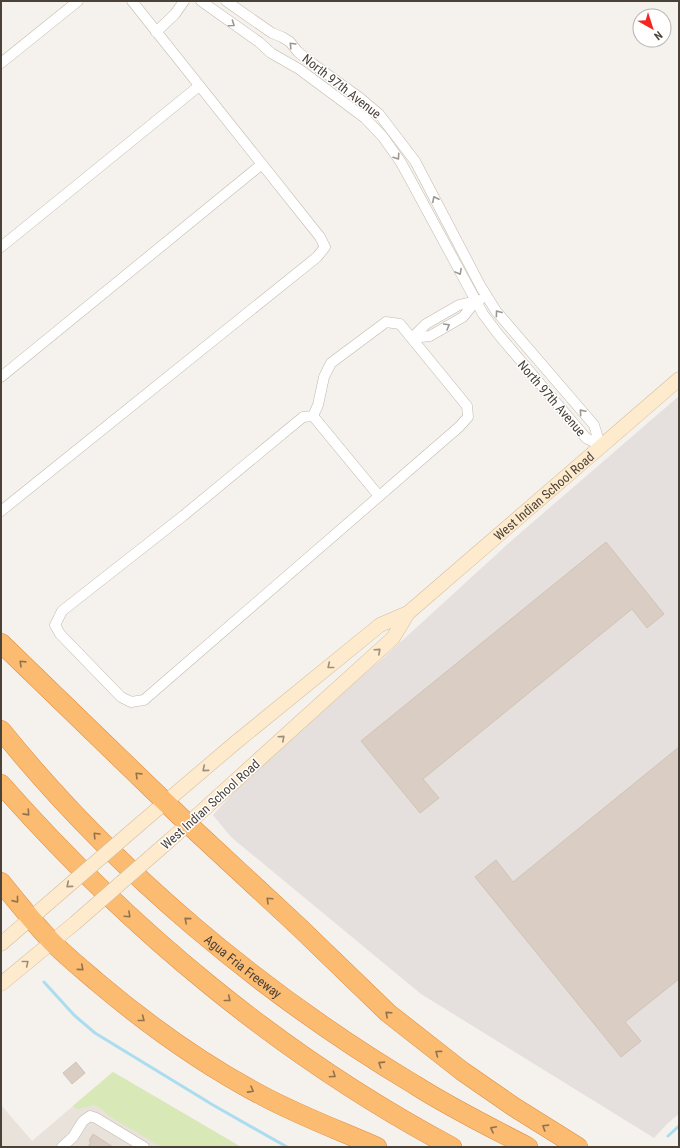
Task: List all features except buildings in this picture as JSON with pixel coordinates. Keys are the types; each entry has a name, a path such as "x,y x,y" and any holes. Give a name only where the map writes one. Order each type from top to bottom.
{"highway":[{"path":"1,643 188,824 298,926 388,1013 457,1067 492,1092 578,1147"},
{"name":"Agua Fria Freeway","path":"1,730 33,768 100,840 171,906 225,952 290,1002 358,1049 448,1105 528,1147"},
{"path":"1,784 51,840 100,889 148,933 223,996 280,1039 384,1109 452,1147"},
{"path":"1,882 52,942 129,1009 169,1039 214,1069 262,1096 377,1147"}],"main road":[{"name":"West Indian School Road","path":"1,944 30,917 52,900 235,743 380,625 408,613 679,379"},
{"name":"West Indian School Road","path":"1,984 170,840 393,638 408,613"}],"street":[{"path":"1,63 78,1"},
{"path":"1,511 317,257 325,247 320,237 132,1"},
{"path":"156,32 175,14 184,1"},
{"name":"North 97th Avenue","path":"201,1 259,42 266,49 299,69 348,104 365,118 383,137 400,161 475,302 498,334 586,438 600,446"},
{"name":"North 97th Avenue","path":"226,1 272,33 290,42 298,52 379,114 415,161 487,297 508,326 594,425 600,446"},
{"path":"266,49 272,33"},
{"path":"1,247 199,86"},
{"path":"383,137 394,132"},
{"path":"1,377 262,164"},
{"path":"412,338 426,324 459,305 475,302 487,297"},
{"path":"386,322 400,324 467,406 468,416 459,427 144,700 131,702 121,697 60,634 55,625 62,611 183,516 303,417 313,416 318,405 324,377 331,363 386,322"},
{"path":"313,416 379,496"},
{"path":"62,1147 72,1137 83,1121 90,1116 96,1118 144,1147"}],"shaded area":[{"path":"679,396 679,1114 654,1138 421,994 231,837 213,815 254,770 316,714 382,659 511,541"},
{"path":"113,1072 241,1147 1,1147 1,1105 32,1141"}],"green space":[{"path":"113,1072 241,1147 162,1147 109,1116 103,1110 94,1105 78,1109 73,1106"}],"waterway":[{"path":"44,982 74,1015 95,1033 213,1105 287,1147"},
{"path":"668,1136 679,1126"}]}
